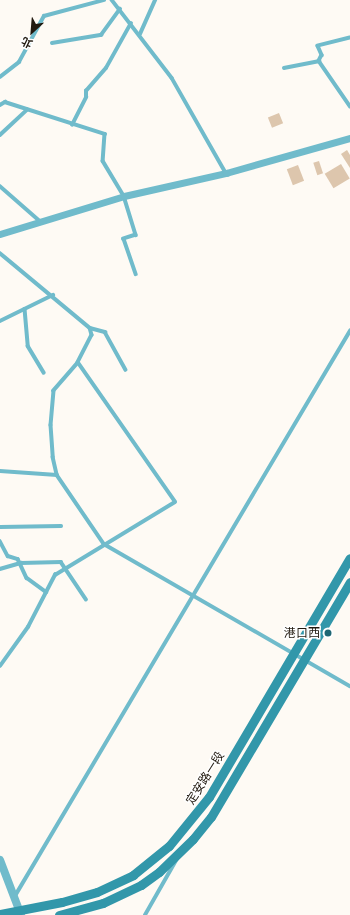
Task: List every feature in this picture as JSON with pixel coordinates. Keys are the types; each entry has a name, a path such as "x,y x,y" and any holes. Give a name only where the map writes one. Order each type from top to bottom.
{"main road":[{"name":"定安路一段","path":"0,914 20,913 98,892 133,875 169,846 209,797 350,558"},
{"name":"定安路一段","path":"59,915 103,903 141,885 181,852 211,817 350,582"}],"street":[{"path":"0,234 124,196 226,173 350,138"},
{"path":"0,860 20,913"}],"lane":[{"path":"0,77 19,62 28,50 37,25 44,16 104,0"},
{"path":"112,0 140,34 172,78 226,173"},
{"path":"140,34 155,0"},
{"path":"52,43 101,35 120,9"},
{"path":"72,125 86,98 86,91 106,68 131,23"},
{"path":"319,61 322,55 318,46 350,38"},
{"path":"284,68 319,61"},
{"path":"319,61 350,106"},
{"path":"0,105 5,102 72,125 105,134 103,161 124,196 136,235 124,239 136,274"},
{"path":"0,135 27,110"},
{"path":"0,186 40,221"},
{"path":"0,253 53,295 90,328 105,332 126,370"},
{"path":"0,321 53,295"},
{"path":"25,309 28,346 44,373"},
{"path":"90,328 92,335 78,364 54,391 51,425 53,457 57,475 104,544 350,686"},
{"path":"14,897 194,597 350,331"},
{"path":"0,666 28,627 55,575 174,502 78,364"},
{"path":"0,471 57,475"},
{"path":"0,527 61,526"},
{"path":"0,541 8,556 18,559 27,578 46,592"},
{"path":"0,568 21,564 61,562 64,570 86,599"},
{"path":"145,915 181,852"}],"building":[{"path":"279,113 283,123 272,128 268,117"},
{"path":"347,150 350,155 350,168 341,154"},
{"path":"319,161 323,173 317,175 313,163"},
{"path":"341,164 350,179 333,188 325,174"},
{"path":"298,165 304,181 293,185 287,169"}],"place":[{"name":"港口西","path":"328,633"}]}
